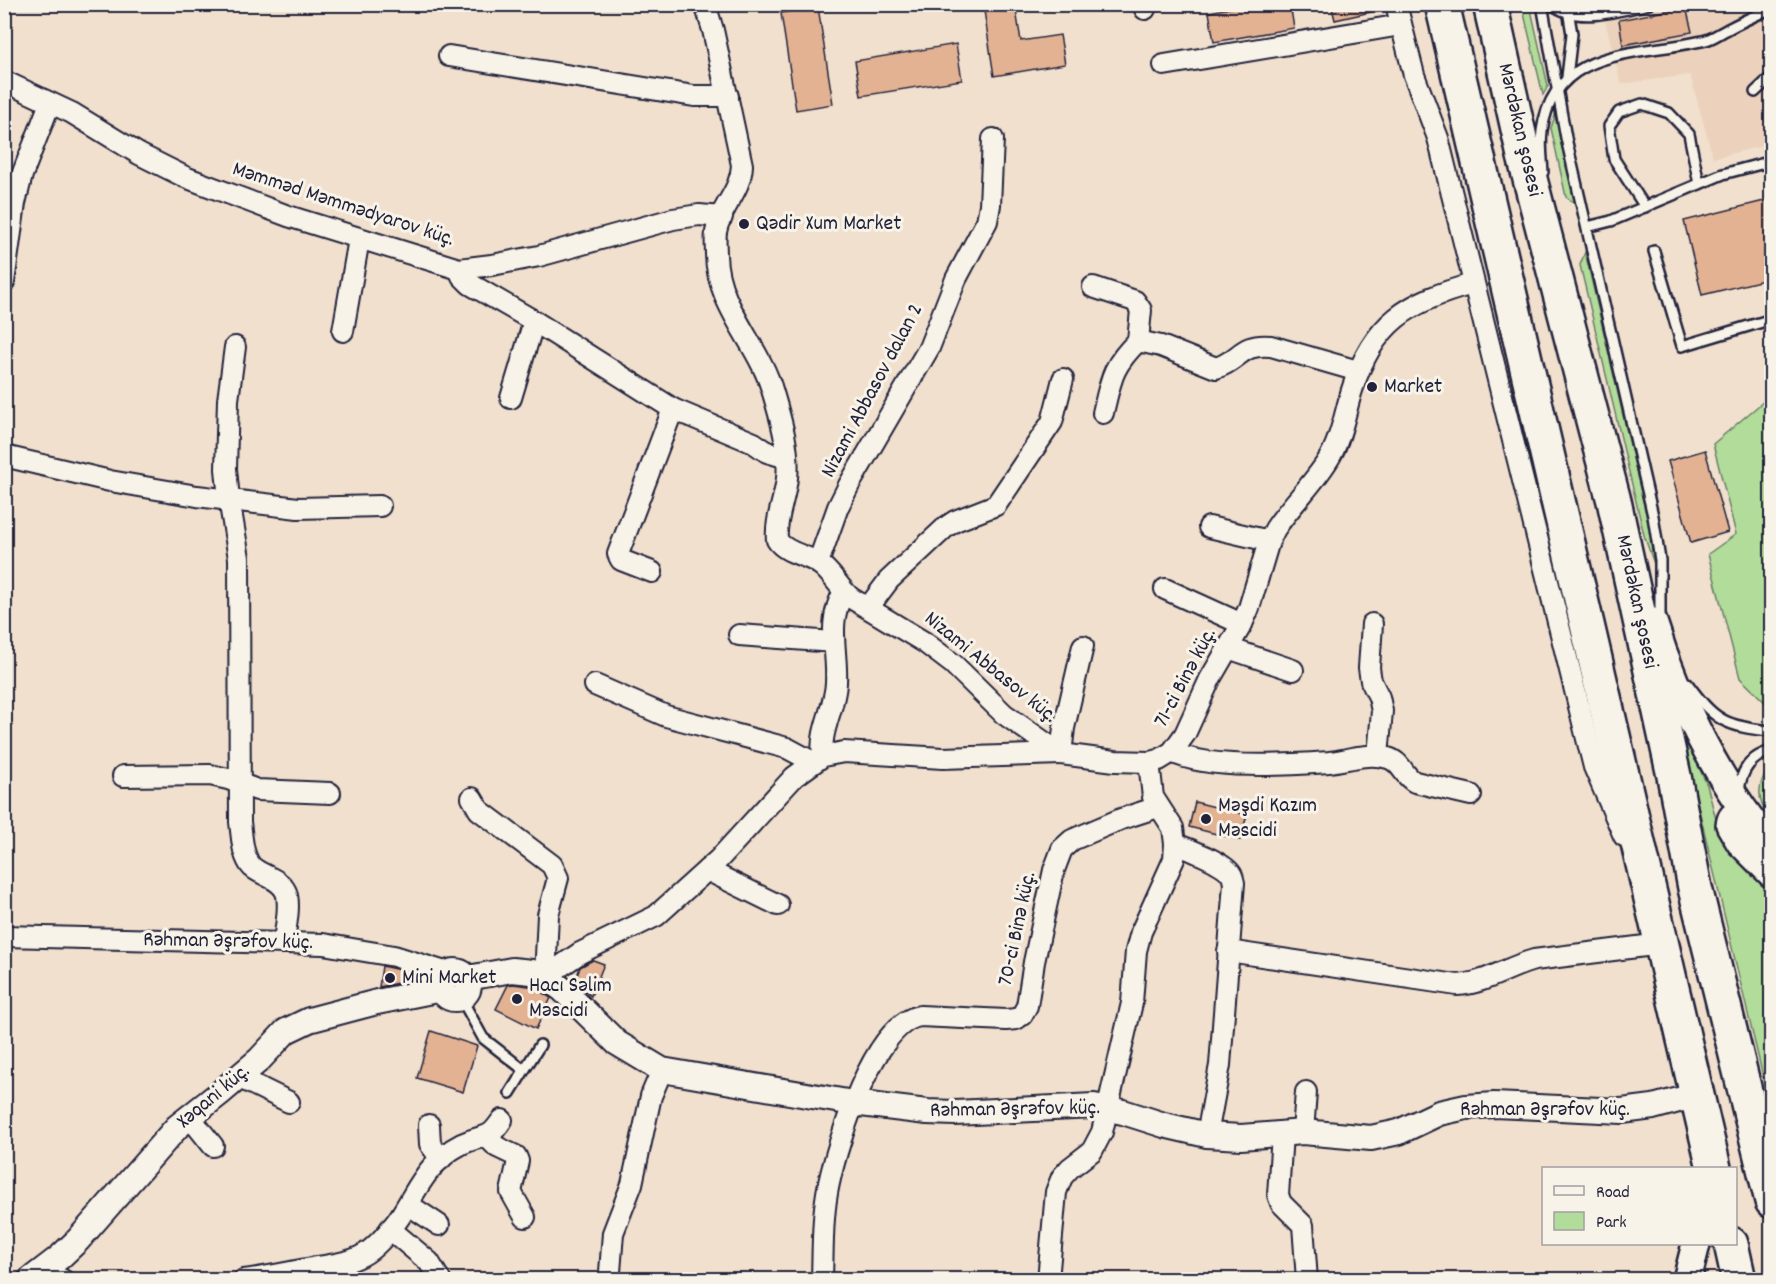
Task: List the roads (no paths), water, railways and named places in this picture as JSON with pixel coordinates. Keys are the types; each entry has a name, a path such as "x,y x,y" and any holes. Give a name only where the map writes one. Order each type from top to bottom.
{"highway":[{"name":"Mərdəkan şosesi","path":"1442,4 1714,1167"},
{"name":"Mərdəkan şosesi","path":"1490,4 1524,156 1614,501 1674,776 1695,888 1772,1201"},
{"path":"1731,1245 1739,1280"}],"main road":[{"path":"1614,501 1660,645 1706,748 1747,814 1772,845"},
{"path":"1747,814 1735,815 1730,825 1740,842 1772,874"},
{"path":"1699,1104 1703,1167"},
{"path":"1687,1280 1696,1245"}],"street":[{"name":"Nizami Abbasov küç.","path":"705,4 713,30 742,165 741,178 716,232 717,268 727,299 765,369 775,401 787,458 787,482 777,525 777,540 785,549 818,563 829,571 844,592 924,642 953,664 1004,714 1061,754 1115,761 1149,762"},
{"path":"1396,4 1414,75 1438,138 1594,767 1649,893"},
{"path":"1164,65 1401,25"},
{"path":"449,56 694,96 728,96"},
{"name":"Məmməd Məmmədyarov küç.","path":"4,81 72,113 139,154 185,177 277,213 459,268 492,265 539,256 674,219 699,215 722,217"},
{"path":"4,282 15,203 22,175 50,103"},
{"name":"Nizami Abbasov dalan 2","path":"818,563 838,507 928,348 956,279 987,221 990,205 993,139"},
{"path":"343,331 359,238"},
{"path":"459,268 462,276 470,284 534,321 674,409 754,443 767,452 787,458"},
{"name":"71-ci Binə küç.","path":"1149,762 1159,760 1172,752 1185,734 1209,679 1242,624 1253,597 1269,541 1286,512 1331,455 1339,438 1358,371 1375,338 1385,326 1399,316 1442,292 1473,284"},
{"path":"1092,287 1134,301 1141,310 1138,341 1122,356 1112,374 1103,413"},
{"path":"511,398 534,321"},
{"path":"1138,341 1161,346 1216,368 1226,365 1247,347 1257,344 1358,371"},
{"path":"235,347 228,400 226,439 229,499 240,567 240,783 243,846 252,867 278,883 286,893 288,900 284,943"},
{"path":"868,608 889,580 946,527 955,521 996,505 1052,422 1064,379"},
{"path":"652,572 621,561 618,554 674,409"},
{"path":"4,456 167,492 298,508 380,507"},
{"path":"1209,527 1269,541"},
{"path":"1165,589 1242,624"},
{"path":"818,759 834,702 835,610 844,592"},
{"path":"1372,624 1369,668 1371,681 1379,697 1382,711 1378,756"},
{"path":"739,635 834,642"},
{"path":"545,977 580,953 656,916 735,843 785,786 818,759 844,752 943,758 1061,754 1064,728 1083,646"},
{"path":"1228,648 1293,670"},
{"path":"596,685 666,716 787,748 818,759"},
{"path":"1172,752 1199,761 1256,764 1330,762 1378,756 1394,760 1401,766 1407,778 1415,782 1472,795"},
{"path":"1048,1280 1056,1192 1062,1177 1092,1151 1096,1144 1108,1108 1132,1003 1136,951 1141,932 1173,859 1175,844 1173,828 1153,797 1149,762"},
{"path":"123,776 210,775 266,791 330,793"},
{"path":"472,798 479,810 552,864 557,872 557,886 548,915 545,977"},
{"name":"70-ci Binə küç.","path":"822,1280 825,1208 829,1184 853,1103 881,1048 899,1025 910,1017 1006,1020 1016,1019 1022,1015 1027,1006 1054,870 1062,849 1081,836 1121,819 1158,807"},
{"path":"1175,844 1225,868 1231,874 1234,883 1220,1065 1207,1136"},
{"path":"707,870 778,905"},
{"name":"Rəhman Əşrəfov küç.","path":"4,936 159,942 323,944 364,950 417,962 455,985 512,970 532,972 545,977 562,989 617,1043 662,1070 918,1112 946,1113 1075,1106 1108,1108 1207,1136 1241,1137 1292,1133 1371,1138 1400,1132 1439,1113 1467,1107 1494,1105 1622,1111 1699,1104"},
{"path":"1228,951 1457,985 1469,984 1534,960 1661,944"},
{"name":"Xəqani küç.","path":"46,1276 168,1137 189,1116 259,1060 286,1031 299,1024 378,1002 455,985"},
{"path":"612,1280 609,1272 613,1233 632,1184 651,1096 662,1070"},
{"path":"238,1077 290,1102"},
{"path":"1306,1092 1292,1133 1278,1195 1281,1203 1303,1226 1307,1280"},
{"path":"189,1116 213,1146"},
{"path":"244,1280 345,1262 362,1256 375,1246 390,1229 409,1205 427,1173 441,1159 459,1145 487,1137 495,1131 502,1120"},
{"path":"429,1125 430,1144 441,1159"},
{"path":"487,1137 497,1148 516,1156 518,1161 512,1192 525,1217"},
{"path":"409,1205 439,1225"},
{"path":"390,1229 429,1262 440,1280"}],"lane":[{"path":"1542,4 1566,138 1658,542 1660,645 1674,776"},
{"path":"1552,4 1559,10 1568,9 1602,14 1649,4"},
{"path":"1566,77 1614,55 1708,40 1770,8"},
{"path":"1543,177 1541,133 1544,118 1566,77 1572,34 1568,9"},
{"path":"1755,92 1772,76"},
{"path":"1645,207 1614,159 1609,126 1619,112 1642,104 1669,113 1689,134 1699,184"},
{"path":"1587,227 1611,221 1723,174 1772,161"},
{"path":"1544,188 1546,243"},
{"path":"1654,251 1682,346 1772,319"},
{"path":"1660,645 1704,706 1717,717 1733,725 1772,730"},
{"path":"1747,814 1739,791 1746,766 1757,755 1772,751"},
{"path":"455,985 483,1038 524,1070"},
{"path":"510,1093 540,1045"}],"place":[{"name":"Qədir Xum Market","path":"744,224"},
{"name":"Market","path":"1372,387"},
{"name":"Məşdi Kazım Məscidi","path":"1206,819"},
{"name":"Mini Market","path":"390,978"},
{"name":"Hacı Səlim Məscidi","path":"517,999"}]}
